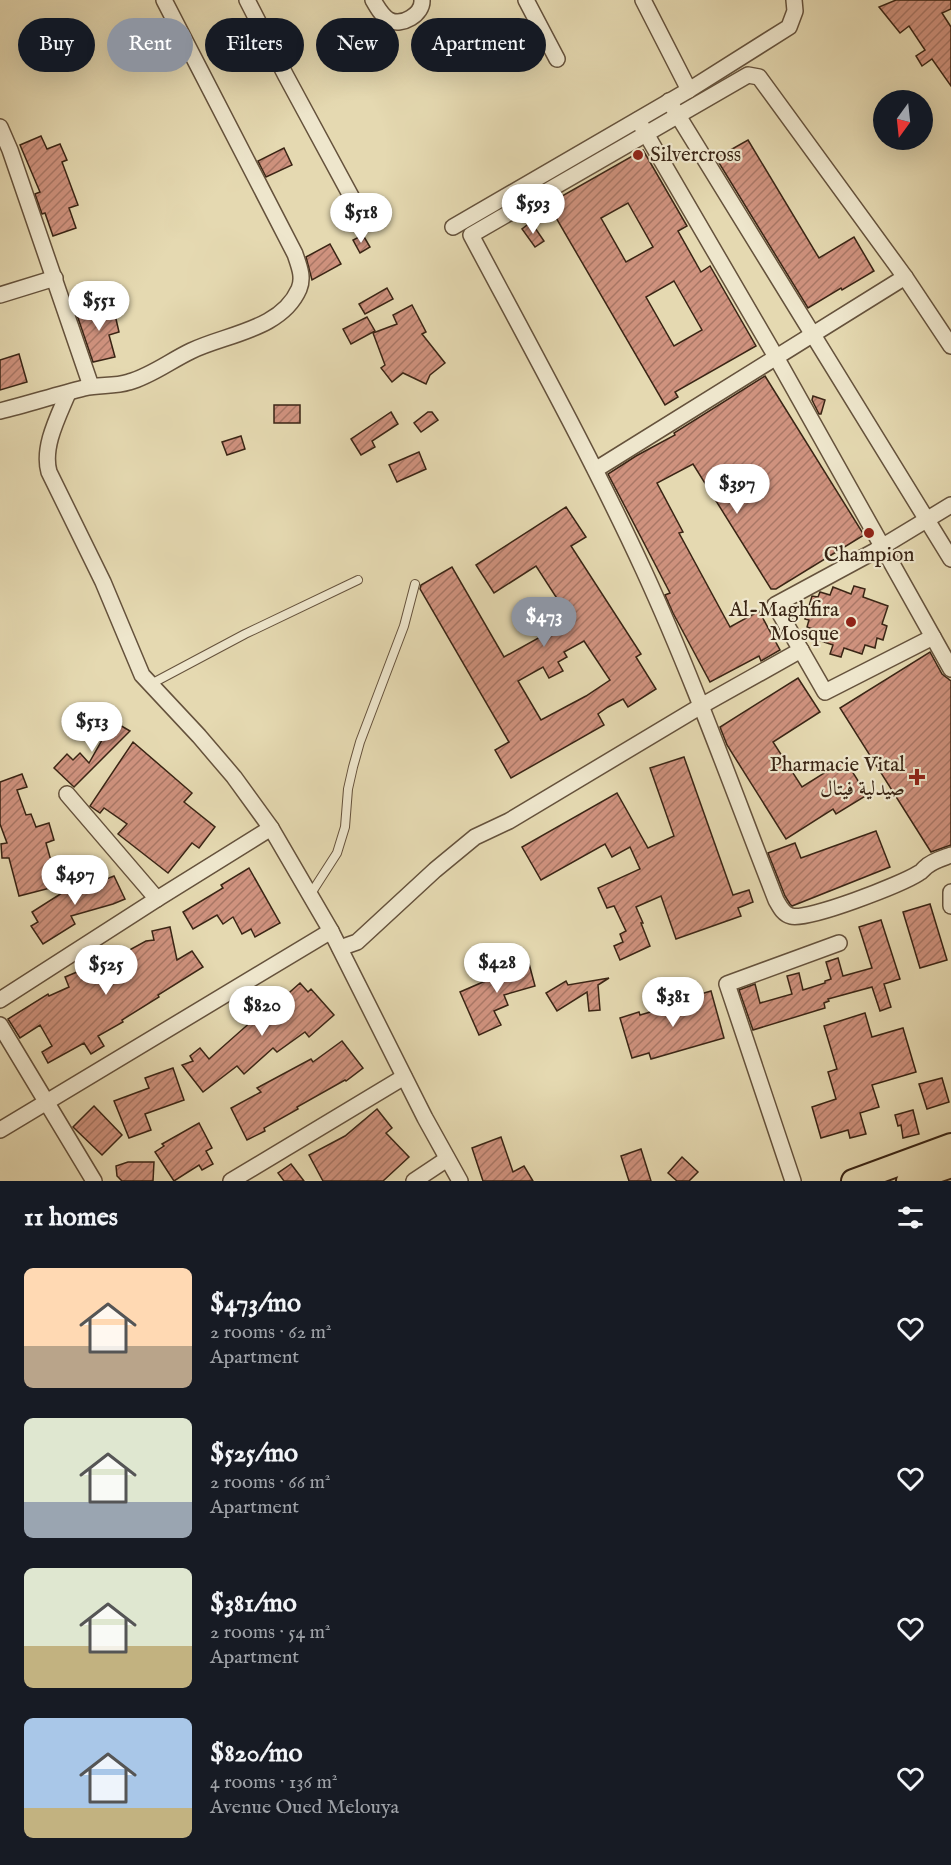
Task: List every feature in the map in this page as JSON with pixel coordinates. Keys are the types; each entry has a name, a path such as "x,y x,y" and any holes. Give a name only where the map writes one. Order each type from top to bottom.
{"main road":[{"path":"853,1181 951,1151"},
{"path":"908,1181 951,1151"}],"street":[{"path":"0,411 91,386 120,385 132,382 192,351 273,319 290,303 299,290 302,279 295,254 164,0"},
{"path":"247,0 352,198"},
{"path":"373,0 390,21 399,22 410,18 418,11 422,6 422,0"},
{"path":"526,0 557,59"},
{"path":"643,0 689,90"},
{"path":"453,227 689,90 789,27 795,10 794,0"},
{"path":"951,346 905,277 759,77 748,75 471,235 595,470 644,571 701,705 776,900 783,912 790,916 800,917 826,911 890,887 922,872 926,866 951,855"},
{"path":"669,101 951,560"},
{"path":"638,120 776,357 951,669"},
{"path":"0,127 5,153 55,278 91,386"},
{"path":"595,470 905,277"},
{"path":"0,295 55,278"},
{"path":"68,393 52,436 46,462 103,582 142,675 234,777 271,828 331,931 404,1077 460,1181"},
{"path":"933,637 825,692 775,605 951,505"},
{"path":"340,948 357,942 435,870 475,837 509,821 701,705 801,650"},
{"path":"66,794 158,898"},
{"path":"0,1000 271,828"},
{"path":"951,892 951,906"},
{"path":"0,1130 331,931"},
{"path":"793,1181 727,984 839,943"},
{"path":"0,1025 94,1181"},
{"path":"231,1181 404,1077"},
{"path":"414,1181 447,1159"}],"lane":[{"path":"150,685 245,634 358,580"},
{"path":"310,895 337,853 345,827 352,766 404,626 415,585"}],"building":[{"path":"896,0 951,0 951,9 942,13 951,27 951,86 932,59 922,66 916,56 925,50 909,26 900,33 879,7"},
{"path":"41,136 47,149 60,144 67,160 62,162 78,205 69,208 76,228 53,236 45,213 42,214 35,194 40,192 20,145"},
{"path":"748,140 819,258 854,237 874,271 808,308 716,158"},
{"path":"284,148 292,165 266,177 258,161"},
{"path":"643,150 687,226 678,231 701,272 710,266 756,346 675,392 678,397 665,405 548,204","holes":["628,203 653,247 626,262 601,218","674,281 702,330 674,346 646,297"]},
{"path":"531,222 544,241 535,247 522,229"},
{"path":"363,235 370,247 360,253 353,240"},
{"path":"330,244 341,264 312,280 306,257"},
{"path":"387,288 393,299 365,314 359,304"},
{"path":"412,305 426,332 422,334 445,363 430,375 426,384 403,373 392,382 381,368 385,365 373,333 397,324 393,315"},
{"path":"113,306 119,332 109,335 115,357 93,362 77,315"},
{"path":"367,317 375,331 351,344 343,329"},
{"path":"19,354 27,382 0,390 0,360"},
{"path":"765,376 864,535 776,589 771,589 693,464 657,483 683,532 679,533 730,627 759,611 780,650 761,661 759,656 710,682 673,613 665,595 670,593 608,474 675,435 674,433"},
{"path":"813,396 825,400 821,414 812,400"},
{"path":"274,405 300,405 300,423 274,423"},
{"path":"391,412 398,424 372,441 375,447 361,455 351,439"},
{"path":"428,412 432,412 438,420 421,432 414,423"},
{"path":"241,436 245,449 227,455 222,442"},
{"path":"419,452 426,469 397,482 389,465"},
{"path":"566,507 586,537 571,546 641,654 636,657 656,689 628,707 623,699 608,707 598,714 604,725 511,778 495,750 509,742 420,589 421,585 452,567 504,657 571,620 536,566 494,593 476,565","holes":["584,641 610,680 586,696 541,720 518,681 543,667 549,678 563,671 558,662 567,657 564,652"]},
{"path":"854,586 865,589 863,597 888,606 882,624 887,626 883,640 877,638 875,648 865,645 862,654 844,648 841,657 830,654 833,645 815,639 816,630 807,627 809,620 805,619 812,596 818,597 820,592 830,595 833,587 851,594"},
{"name":"Pharmacie Vital صيدلية فيتال","path":"930,652 942,674 951,681 951,845 931,852 840,708"},
{"path":"798,678 820,712 773,742 802,787 845,760 867,795 836,814 833,809 786,839 727,745 720,727"},
{"path":"106,717 130,731 74,787 54,768 67,754 73,760 80,753 89,763 102,740 95,736"},
{"path":"133,742 192,793 184,802 215,827 199,848 192,843 168,873 118,834 127,824 104,808 100,813 90,806"},
{"path":"684,757 733,895 749,890 753,902 738,908 741,916 676,939 661,896 636,907 650,946 620,960 614,946 623,942 620,934 626,931 614,906 607,908 598,888 640,869 630,847 612,857 605,844 541,880 522,847 617,793 648,848 674,836 650,768"},
{"path":"22,774 27,787 17,790 26,815 31,814 36,827 49,823 54,840 46,843 58,886 19,896 9,858 2,858 1,844 7,843 0,824 0,782"},
{"path":"876,831 890,867 792,906 790,904 768,853 795,843 801,858"},
{"path":"249,868 280,923 255,937 251,929 242,934 233,917 223,924 217,915 193,929 183,912 223,888 221,885"},
{"path":"97,874 99,882 114,876 125,899 71,916 75,924 43,944 31,926 38,922 32,912 76,884"},
{"path":"930,904 947,960 920,968 903,912"},
{"path":"881,920 900,979 884,984 891,1007 880,1011 872,987 828,999 829,1001 824,1003 825,1008 753,1030 739,990 755,984 760,1003 792,994 787,976 799,973 803,990 825,983 831,979 826,962 838,958 843,976 872,968 859,927"},
{"path":"170,927 177,960 192,951 203,967 158,995 159,997 122,1020 123,1022 98,1036 104,1046 91,1054 84,1043 48,1063 42,1052 52,1046 40,1025 20,1038 8,1019 48,994 49,996 69,987 65,977 89,967 91,971 146,941 154,940 152,931"},
{"path":"527,956 535,986 504,995 508,1005 494,1011 501,1025 479,1035 460,992 506,972 503,963"},
{"path":"609,978 598,985 600,1010 589,1011 587,992 557,1011 546,993 566,981 568,985"},
{"path":"300,983 308,992 311,989 334,1015 309,1037 305,1032 277,1052 273,1048 244,1074 237,1066 203,1092 182,1065 193,1061 190,1056 200,1048 209,1059 253,1020 250,1016 260,1009 264,1015"},
{"path":"711,991 724,1038 651,1059 649,1053 632,1058 620,1018 639,1012 640,1015 685,1002 684,999"},
{"path":"865,1013 872,1037 903,1028 916,1072 872,1085 879,1107 860,1113 866,1134 850,1138 848,1130 821,1138 812,1107 836,1099 828,1072 837,1069 824,1026"},
{"path":"342,1041 363,1068 346,1081 297,1107 298,1109 264,1128 265,1131 247,1140 231,1108 261,1092 257,1088 311,1059 313,1062"},
{"path":"173,1068 184,1100 145,1114 151,1130 129,1138 114,1101 149,1088 145,1078"},
{"path":"942,1078 949,1102 927,1109 919,1084"},
{"path":"94,1106 122,1135 102,1155 73,1127"},
{"path":"377,1109 392,1128 386,1133 409,1157 383,1181 323,1181 309,1155 345,1136"},
{"path":"913,1110 919,1134 903,1138 901,1125 898,1126 895,1115"},
{"path":"199,1123 212,1148 206,1151 213,1164 202,1170 199,1165 174,1181 155,1152 164,1146 162,1144"},
{"path":"501,1137 513,1172 524,1166 533,1181 483,1181 472,1148"},
{"path":"641,1149 651,1181 629,1181 621,1156"},
{"path":"682,1157 698,1172 689,1181 677,1181 668,1173"},
{"path":"128,1162 154,1162 153,1181 122,1181 117,1176 116,1166"},
{"path":"291,1164 304,1181 284,1181 278,1173"}],"place":[{"name":"Silvercross","path":"638,155"},
{"name":"Champion","path":"869,533"},
{"name":"Al-Maghfira Mosque","path":"851,622"},
{"name":"Pharmacie Vital صيدلية فيتال","path":"917,777"}]}
